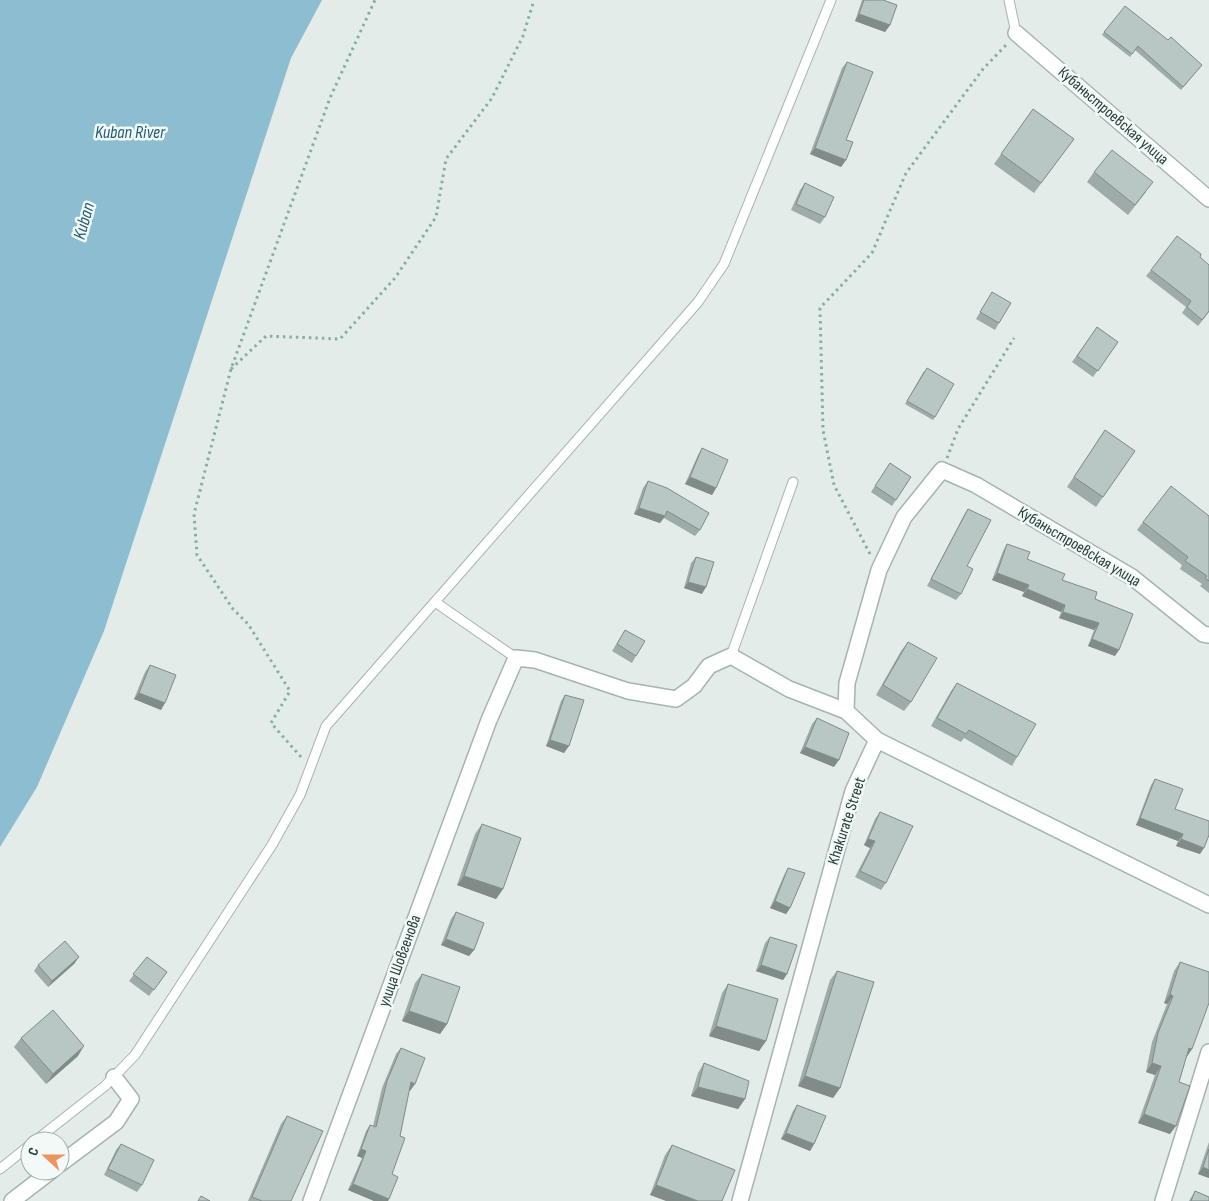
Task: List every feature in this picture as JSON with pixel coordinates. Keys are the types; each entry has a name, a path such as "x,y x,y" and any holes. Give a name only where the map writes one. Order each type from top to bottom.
{"street":[{"name":"Кубаньстроевская улица","path":"1016,34 1209,199"},
{"name":"Кубаньстроевская улица","path":"942,470 976,485 1132,577 1203,634 1209,635"},
{"path":"846,711 848,683 879,570 904,517 942,470"},
{"path":"516,658 535,660 628,691 676,699 694,686 709,666 731,656 789,689 846,711 877,740 1209,905"},
{"name":"улица Шовгенова","path":"311,1201 489,720 516,658"},
{"name":"Khakurate Street","path":"740,1201 853,791 877,740"},
{"path":"1163,1201 1209,1052"},
{"path":"70,1156 116,1122 132,1099 114,1077"},
{"path":"12,1201 38,1181"}],"lane":[{"path":"47,1131 114,1077 135,1055 272,845 300,795 326,726 698,302 724,264 831,0"},
{"path":"1008,0 1016,34"},
{"path":"731,656 793,482"},
{"path":"435,602 516,658"},
{"path":"0,1169 20,1153"}],"path":[{"path":"309,767 271,723 290,691 248,624 233,609 197,555 194,514 230,369 330,98 375,0"},
{"path":"230,369 266,336 340,339 395,278 436,218 446,159 492,98 523,36 534,0"},
{"path":"879,570 834,485 823,430 820,308 872,253 906,173 983,69 1016,34"},
{"path":"942,470 958,429 1014,338"}],"water":[{"name":"Kuban River","path":"0,0 322,0 291,58 104,631 37,787 0,847"}],"building":[{"path":"864,0 883,0 897,5 890,25 859,14"},
{"path":"1125,6 1168,40 1171,37 1202,65 1183,87 1138,46 1132,54 1104,32"},
{"path":"847,62 873,72 846,140 853,142 846,160 815,148"},
{"path":"1033,109 1074,139 1041,183 1001,154"},
{"path":"1112,150 1153,182 1135,205 1094,172"},
{"path":"805,183 834,197 825,217 796,204"},
{"path":"1177,236 1201,254 1200,257 1209,265 1209,311 1202,320 1187,307 1191,301 1151,270"},
{"path":"992,292 1011,303 999,323 980,312"},
{"path":"1097,327 1118,342 1098,371 1077,356"},
{"path":"927,368 954,384 935,417 907,401"},
{"path":"1105,430 1135,451 1103,497 1074,477"},
{"path":"702,448 728,460 716,488 690,477"},
{"path":"890,463 911,477 896,500 875,486"},
{"path":"648,481 667,488 709,513 700,530 667,511 665,516 639,508"},
{"path":"1171,486 1209,516 1209,581 1205,578 1207,576 1185,561 1188,557 1143,522"},
{"path":"968,509 991,520 967,566 973,569 961,594 931,579"},
{"path":"1007,544 1030,552 1027,559 1065,574 1062,580 1097,592 1095,599 1133,614 1119,650 1092,639 1099,623 1063,612 1065,605 1027,589 1029,585 997,573"},
{"path":"696,557 714,562 706,587 688,582"},
{"path":"625,630 645,641 636,656 617,644"},
{"path":"908,642 937,658 911,702 883,685"},
{"path":"150,665 176,675 165,703 139,693"},
{"path":"957,683 1036,724 1017,757 969,730 966,734 937,718"},
{"path":"565,695 584,700 569,746 550,740"},
{"path":"817,718 849,733 839,760 805,747"},
{"path":"1155,779 1183,789 1175,809 1209,821 1209,835 1204,848 1181,839 1183,834 1140,818"},
{"path":"880,812 913,826 886,883 860,871 875,841 868,839"},
{"path":"482,824 521,838 503,889 464,876"},
{"path":"788,868 805,873 790,908 775,901"},
{"path":"456,912 484,923 474,950 446,939"},
{"path":"770,937 797,945 787,974 761,965"},
{"path":"65,941 79,957 52,981 38,965"},
{"path":"147,957 167,972 154,990 133,974"},
{"path":"1180,962 1209,972 1209,1003 1192,1049 1189,1048 1179,1082 1190,1086 1176,1126 1144,1114 1161,1066 1152,1063 1158,1033 1173,996 1170,994"},
{"path":"837,971 874,982 840,1088 805,1076"},
{"path":"422,974 460,987 447,1024 409,1011"},
{"path":"728,984 778,999 766,1041 716,1026"},
{"path":"53,1010 84,1046 53,1074 21,1038"},
{"path":"401,1048 425,1058 415,1084 411,1082 400,1136 405,1138 392,1174 398,1177 389,1199 353,1184 366,1151 361,1149 370,1125 376,1127 387,1081"},
{"path":"704,1063 749,1081 745,1099 698,1087"},
{"path":"797,1105 826,1116 814,1144 786,1133"},
{"path":"287,1116 323,1131 291,1201 262,1201 252,1197"},
{"path":"121,1144 154,1160 142,1185 108,1169"},
{"path":"672,1145 735,1170 722,1201 698,1201 656,1185"},
{"path":"1209,1149 1209,1170 1203,1167"},
{"path":"1195,1191 1209,1197 1209,1201 1191,1201"},
{"path":"201,1196 210,1201 198,1201"}],"water label":[{"name":"Kuban","path":"84,221"}]}
